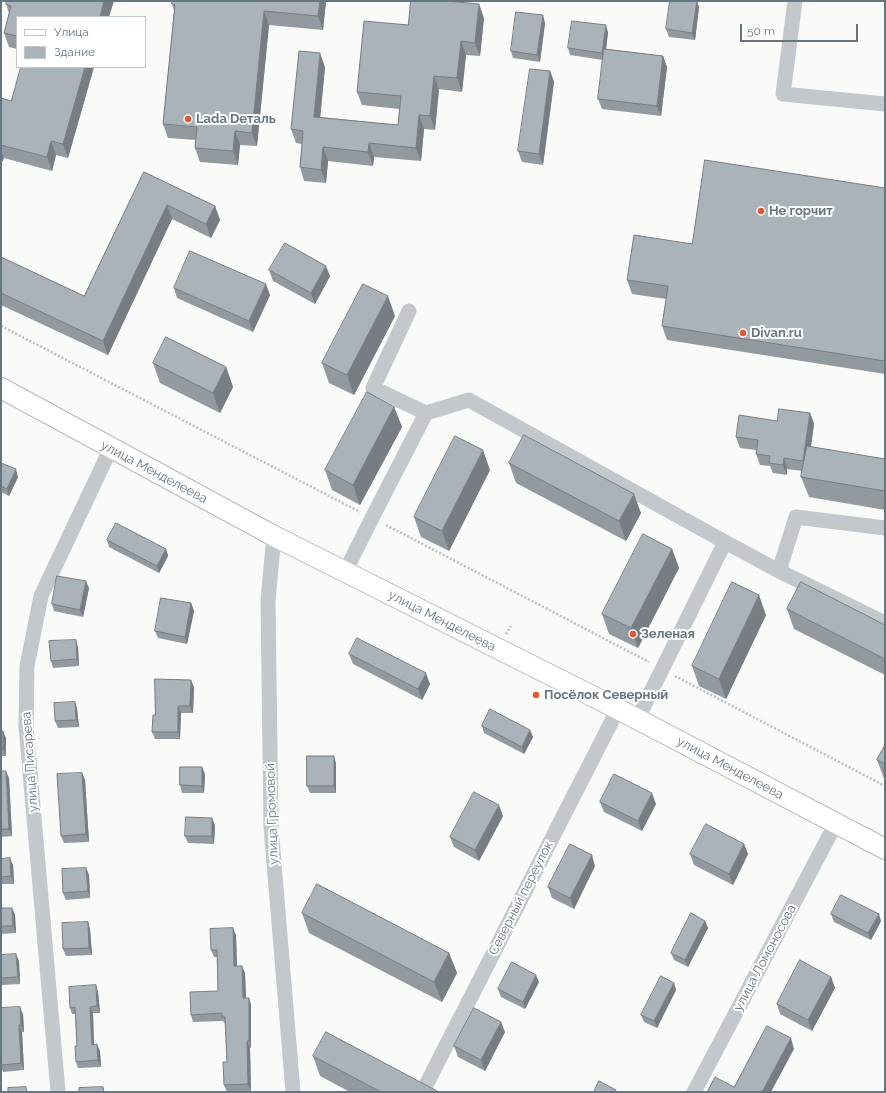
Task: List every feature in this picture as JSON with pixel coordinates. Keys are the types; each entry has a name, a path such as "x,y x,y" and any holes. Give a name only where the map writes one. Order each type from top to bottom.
{"main road":[{"name":"улица Менделеева","path":"1,388 274,536 618,709 885,849"}],"street":[{"path":"795,1 783,94 885,104"},
{"path":"409,310 373,388 426,413 469,400 779,571 885,623"},
{"path":"345,572 426,413"},
{"name":"улица Писарева","path":"58,1092 26,726 27,666 41,596 110,448"},
{"path":"779,571 796,517 885,528"},
{"name":"улица Громовой","path":"274,536 268,600 271,827 293,1092"},
{"path":"637,720 725,542"},
{"name":"Северный переулок","path":"425,1087 618,709"},
{"name":"улица Ломоносова","path":"694,1092 836,823"}],"path":[{"path":"1,326 885,786"}],"building":[{"path":"7,1 104,1 100,16 16,16 16,36 4,33 11,6 6,4"},
{"path":"172,1 320,1 318,16 264,11 252,133 235,131 233,151 195,148 197,127 163,124 175,5 172,4"},
{"path":"411,1 447,1 479,4 475,43 461,41 457,78 434,76 430,116 419,115 416,148 369,143 368,152 323,147 321,170 300,167 303,131 291,129 299,51 320,53 314,117 398,125 401,96 357,92 364,21 408,25"},
{"path":"670,1 697,1 692,33 666,29"},
{"path":"516,12 543,15 537,55 511,51"},
{"path":"572,21 606,25 602,53 568,48"},
{"path":"604,49 663,56 657,106 598,99"},
{"path":"21,68 85,68 63,144 51,141 47,157 1,145 1,98 11,101"},
{"path":"530,69 550,71 539,154 518,151"},
{"path":"705,160 885,188 885,361 662,326 668,286 627,280 634,235 692,244"},
{"path":"144,172 215,206 206,224 167,205 103,341 1,293 1,257 84,296"},
{"path":"285,243 326,266 311,293 269,270"},
{"path":"190,251 266,284 249,321 174,288"},
{"path":"363,284 388,296 347,375 322,363"},
{"path":"166,337 226,367 213,393 153,363"},
{"path":"367,392 394,407 353,485 325,470"},
{"path":"779,409 810,413 803,461 784,458 783,465 769,463 770,456 756,454 758,440 736,437 739,415 777,421"},
{"path":"524,435 634,494 619,521 509,463"},
{"path":"455,436 483,450 442,531 414,517"},
{"path":"807,446 885,459 885,491 801,477"},
{"path":"1,463 16,469 7,489 1,486"},
{"path":"116,523 166,549 157,566 107,540"},
{"path":"643,534 672,549 631,628 602,614"},
{"path":"57,576 86,581 80,610 52,604"},
{"path":"732,582 759,595 719,679 692,666"},
{"path":"801,582 885,625 885,659 787,609"},
{"path":"161,598 191,603 185,637 155,631"},
{"path":"357,638 426,673 418,689 349,654"},
{"path":"76,640 77,659 51,661 49,641"},
{"path":"155,679 191,680 190,706 178,706 178,732 152,732 153,715 155,715"},
{"path":"75,702 76,720 55,721 54,703"},
{"path":"490,709 530,730 522,747 482,726"},
{"path":"1,731 3,731 3,749 1,749"},
{"path":"885,745 885,764 877,760"},
{"path":"307,756 334,756 334,786 307,786"},
{"path":"180,767 202,767 202,786 180,785"},
{"path":"1,771 6,771 9,829 1,829"},
{"path":"82,773 86,834 61,836 57,774"},
{"path":"614,774 652,793 638,821 600,802"},
{"path":"474,792 499,805 475,850 450,837"},
{"path":"186,817 212,818 212,836 185,836"},
{"path":"706,824 744,844 729,874 690,854"},
{"path":"570,844 592,855 570,898 548,887"},
{"path":"10,858 11,876 1,877 1,859"},
{"path":"86,868 88,891 63,893 62,869"},
{"path":"317,884 449,953 434,982 302,913"},
{"path":"841,895 879,914 868,933 831,914"},
{"path":"1,908 12,908 13,926 1,926"},
{"path":"691,913 705,921 685,960 671,953"},
{"path":"88,922 89,948 63,949 62,923"},
{"path":"233,928 234,966 242,966 243,998 249,998 249,1040 247,1041 248,1084 224,1085 223,1062 227,1062 225,1017 222,1017 222,1013 191,1015 190,992 218,991 217,950 211,950 210,929"},
{"path":"16,954 18,977 1,978 1,955"},
{"path":"800,960 831,977 808,1020 777,1004"},
{"path":"512,962 536,975 523,1002 498,989"},
{"path":"661,976 674,983 654,1021 641,1015"},
{"path":"96,985 97,1006 90,1007 92,1045 97,1044 98,1060 76,1062 75,1046 77,1046 75,1007 70,1008 69,987"},
{"path":"20,1007 21,1025 19,1025 21,1063 1,1065 1,1008"},
{"path":"474,1008 501,1022 481,1060 454,1046"},
{"path":"767,1026 791,1038 762,1092 707,1092 715,1077 734,1087"},
{"path":"326,1032 439,1092 381,1092 313,1056"},
{"path":"599,1081 616,1090 615,1092 594,1092"},
{"path":"26,1087 27,1092 8,1092 8,1088"},
{"path":"103,1087 104,1092 79,1092 79,1088"}],"place":[{"name":"Lada Dеталь","path":"188,119"},
{"name":"Не горчит","path":"761,211"},
{"name":"Divan.ru","path":"743,333"},
{"name":"Зеленая","path":"633,634"},
{"name":"Посёлок Северный","path":"536,695"}]}
